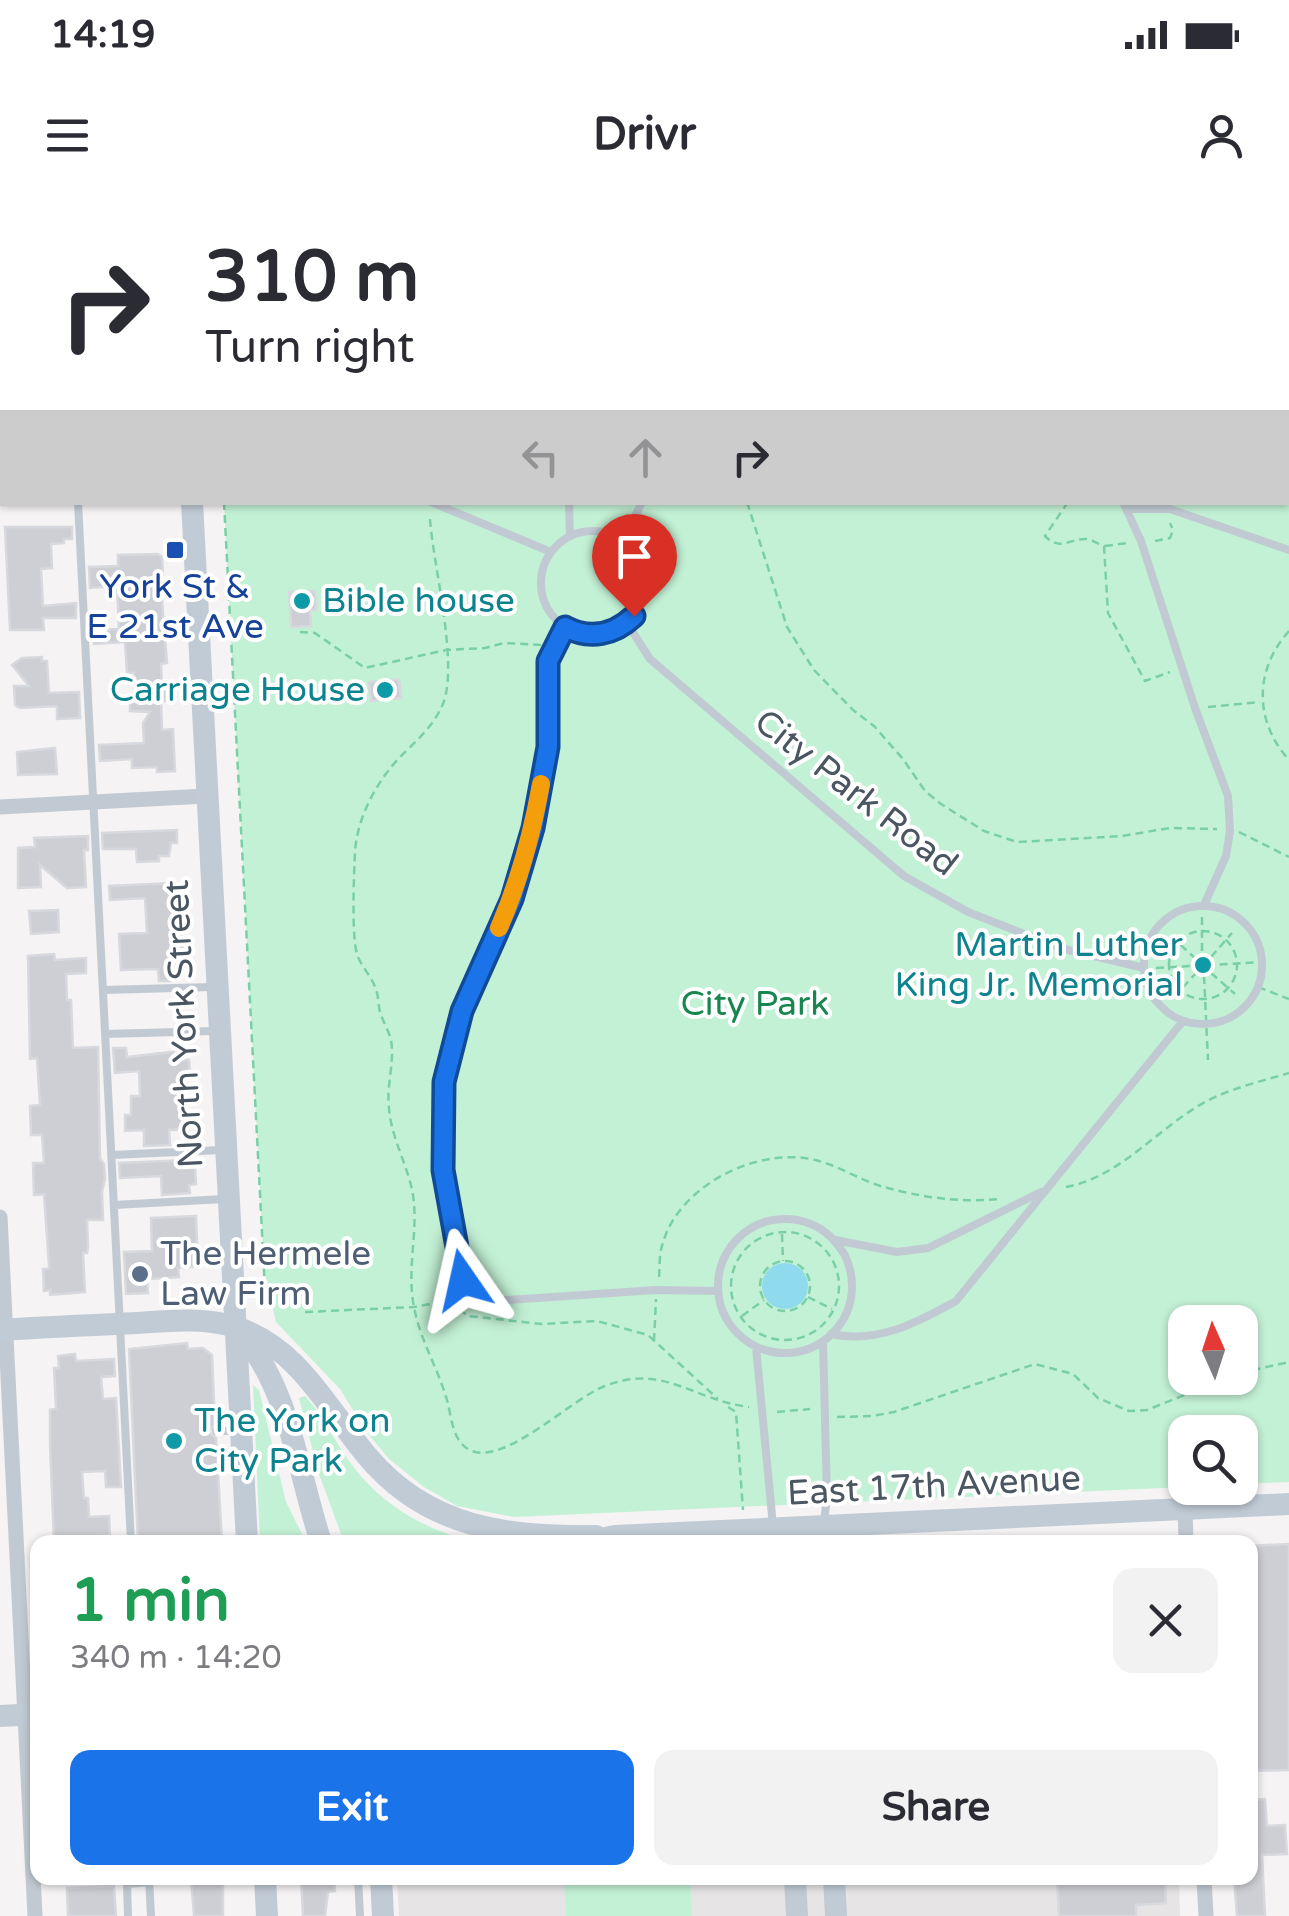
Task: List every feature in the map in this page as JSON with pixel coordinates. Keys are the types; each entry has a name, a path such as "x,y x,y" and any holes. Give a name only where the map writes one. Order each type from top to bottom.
{"main road":[{"name":"North York Street","path":"192,505 247,1535"},
{"path":"2,1330 188,1321 235,1327 262,1340 315,1386 372,1461 400,1487 466,1524 538,1535"},
{"path":"235,1327 271,1376 319,1535"},
{"name":"East 17th Avenue","path":"823,1535 1289,1504"},
{"path":"0,1716 30,1714"},
{"path":"265,1885 267,1916"},
{"path":"381,1885 383,1916"},
{"path":"795,1885 797,1916"},
{"path":"834,1885 836,1916"}],"street":[{"path":"0,807 206,796"},
{"path":"0,1217 2,1330 30,1688"},
{"path":"1185,1509 1186,1535"},
{"path":"35,1885 35,1916"},
{"path":"1204,1885 1206,1916"}],"lane":[{"path":"78,505 129,1438 131,1535"},
{"path":"438,505 551,552"},
{"path":"569,505 570,536"},
{"path":"623,540 640,505"},
{"path":"1204,906 1226,856 1230,831 1228,796 1180,667 1141,540 1125,506 1170,509 1289,550"},
{"path":"597,531 623,540 636,554 646,581 643,599 627,622 611,632 592,635 565,627 550,612 542,592 542,571 551,552 570,536 597,531"},
{"name":"City Park Road","path":"627,622 650,659 904,876 968,912 1060,948 1144,968"},
{"path":"565,627 548,661 548,747 533,828 512,899 462,1011 444,1082 443,1170 456,1251 468,1295 483,1302 656,1290 718,1291"},
{"path":"1204,906 1223,910 1243,922 1256,940 1262,962 1258,987 1238,1012 1206,1024 1183,1021 1156,1000 1144,968 1147,946 1159,926 1178,912 1204,906"},
{"path":"103,990 217,987"},
{"path":"831,1334 854,1339 904,1329 956,1301 1183,1021"},
{"path":"105,1034 219,1031"},
{"path":"112,1154 226,1150"},
{"path":"834,1240 847,1259 853,1293 846,1316 823,1342 790,1354 756,1347 729,1324 718,1291 720,1268 730,1247 758,1225 780,1219 804,1222 834,1240 897,1252 928,1248 1045,1190"},
{"path":"114,1204 228,1199"},
{"path":"823,1342 827,1496 823,1535"},
{"path":"756,1347 775,1535"},
{"path":"216,1431 241,1431"},
{"path":"127,1885 128,1916"},
{"path":"149,1885 151,1916"},
{"path":"358,1885 360,1916"}],"path":[{"path":"224,505 264,1290"},
{"path":"749,505 788,627 814,670 874,726 904,759 925,791 941,804 984,831 1016,842 1122,836 1170,828 1230,831 1245,833 1289,858"},
{"path":"1066,505 1045,536 1062,545 1086,539 1104,546 1108,614 1145,681 1180,667"},
{"path":"300,632 315,632 365,668 446,650 504,643 538,642 554,649"},
{"path":"1289,632 1270,658 1262,687 1270,732 1289,760"},
{"path":"1194,708 1262,702"},
{"path":"1202,956 1204,906"},
{"path":"1201,932 1226,940 1237,964 1228,988 1205,999 1180,990 1169,967 1178,942 1201,932"},
{"path":"1210,958 1232,934"},
{"path":"1171,936 1196,959"},
{"path":"1210,958 1210,972 1197,972 1196,959 1210,958"},
{"path":"1212,965 1262,962"},
{"path":"1144,968 1194,966"},
{"path":"1174,997 1197,972"},
{"path":"1210,972 1235,994"},
{"path":"1204,975 1208,1060"},
{"path":"1258,987 1289,999"},
{"path":"1045,1190 1079,1184 1115,1168 1208,1100 1289,1073"},
{"path":"654,1341 662,1246 676,1216 694,1195 720,1177 767,1160 812,1159 882,1187 952,1199 1011,1197"},
{"path":"782,1233 784,1261"},
{"path":"782,1233 809,1238 830,1256 839,1282 834,1310 816,1331 789,1340 762,1334 741,1316 732,1290 737,1263 755,1242 782,1233"},
{"path":"784,1261 796,1264 806,1272 810,1284 808,1297 800,1307 774,1309 764,1300 760,1288 762,1275 784,1261"},
{"path":"305,1312 414,1307 468,1295"},
{"path":"808,1297 834,1310"},
{"path":"741,1316 764,1300"},
{"path":"449,1301 468,1316 542,1324 597,1321 638,1330 654,1341 706,1391 736,1412 744,1511"},
{"path":"1258,1369 1289,1362"},
{"path":"837,1416 894,1412 1035,1364 1073,1374 1098,1398 1129,1411 1147,1410 1184,1395"},
{"path":"777,1412 810,1410"}],"shaded area":[{"path":"397,1885 1179,1885 1180,1916 399,1916"}],"green space":[{"name":"City Park","path":"224,505 1289,505 1289,1482 1258,1483 1258,1415 1168,1415 1168,1488 514,1517 457,1506 424,1487 389,1459 340,1389 276,1322 264,1269"},
{"path":"253,1385 259,1390 286,1502 302,1535 260,1535"},
{"path":"305,1396 349,1461 375,1491 423,1524 450,1535 341,1535 319,1474 299,1398"},
{"path":"564,1885 690,1885 692,1916 566,1916"}],"water":[{"path":"785,1263 802,1269 808,1286 802,1303 785,1309 768,1303 762,1286 768,1269"}],"building":[{"path":"5,527 72,527 72,539 51,544 52,568 41,569 43,606 76,603 76,618 43,618 44,630 10,630"},
{"path":"118,555 162,557 167,663 161,664 167,701 161,701 162,730 173,729 175,771 157,772 157,767 132,768 132,759 100,761 99,745 144,743 143,723 150,712 130,711 130,699 135,698 134,673 127,673 125,642 94,644 93,630 119,629 117,586 90,588 89,567 118,566"},
{"name":"Bible house","path":"315,591 316,610 310,610 311,626 291,627 289,592"},
{"path":"42,657 42,661 47,661 49,693 79,692 80,718 57,719 57,706 15,705 14,686 29,686 12,665 22,658"},
{"name":"Carriage House","path":"399,679 401,698 371,701 369,682"},
{"path":"55,748 57,774 18,775 17,752"},
{"path":"177,830 177,843 171,843 169,856 159,856 159,861 137,862 136,849 103,849 102,833"},
{"path":"88,836 88,850 84,850 86,887 67,888 40,865 41,887 18,888 18,848 35,847 34,838"},
{"path":"173,883 175,931 182,931 184,974 173,975 173,981 159,981 158,969 121,970 119,934 147,933 145,898 110,900 109,886"},
{"path":"58,910 59,932 31,934 29,911"},
{"path":"54,954 55,960 86,958 86,973 66,974 67,1000 71,1000 73,1048 98,1047 100,1159 105,1179 103,1220 87,1220 88,1248 83,1253 85,1292 50,1295 50,1290 44,1291 43,1269 49,1269 49,1265 44,1194 34,1195 33,1163 44,1163 42,1135 31,1135 30,1106 40,1105 37,1058 30,1059 28,956"},
{"path":"113,1048 126,1048 127,1057 181,1051 182,1060 189,1060 190,1074 183,1075 182,1083 187,1129 169,1130 170,1145 144,1146 144,1130 125,1131 125,1115 131,1115 131,1096 140,1096 139,1071 115,1073"},
{"path":"188,1160 189,1168 195,1168 196,1184 189,1185 190,1193 162,1195 161,1176 120,1178 119,1163"},
{"path":"196,1216 198,1266 178,1268 179,1277 147,1279 148,1293 126,1294 124,1252 152,1251 151,1218"},
{"name":"The York on City Park","path":"187,1343 188,1349 203,1348 212,1355 215,1424 209,1432 216,1438 222,1535 138,1535 129,1349"},
{"path":"75,1354 76,1361 114,1359 115,1376 101,1377 103,1399 116,1398 121,1487 106,1487 105,1471 82,1472 89,1517 109,1516 110,1535 54,1535 50,1410 56,1408 54,1368 59,1368 58,1356"},
{"path":"1289,1544 1289,1770 1258,1771 1258,1546"},
{"path":"1258,1799 1265,1799 1267,1826 1285,1825 1287,1854 1262,1855 1265,1916 1237,1916 1235,1885 1258,1885"},
{"path":"192,1885 223,1885 223,1916 194,1916"},
{"path":"301,1885 335,1885 335,1891 328,1892 325,1916 303,1916"},
{"path":"1057,1885 1165,1885 1166,1903 1136,1905 1136,1916 1059,1916"},
{"path":"114,1886 116,1916 68,1916 67,1888"}],"slow traffic":[{"path":"499,928 533,828 541,784"}],"place":[{"name":"York St & E 21st Ave","path":"175,550"},
{"name":"Bible house","path":"302,601"},
{"name":"Carriage House","path":"385,690"},
{"name":"Martin Luther King Jr. Memorial","path":"1203,965"},
{"name":"The Hermele Law Firm","path":"140,1274"},
{"name":"The York on City Park","path":"174,1441"}],"route":[{"path":"463,1280 443,1170 444,1082 462,1011 512,899 533,828 548,747 548,661 565,627 583,634 602,634 634,616"}]}
